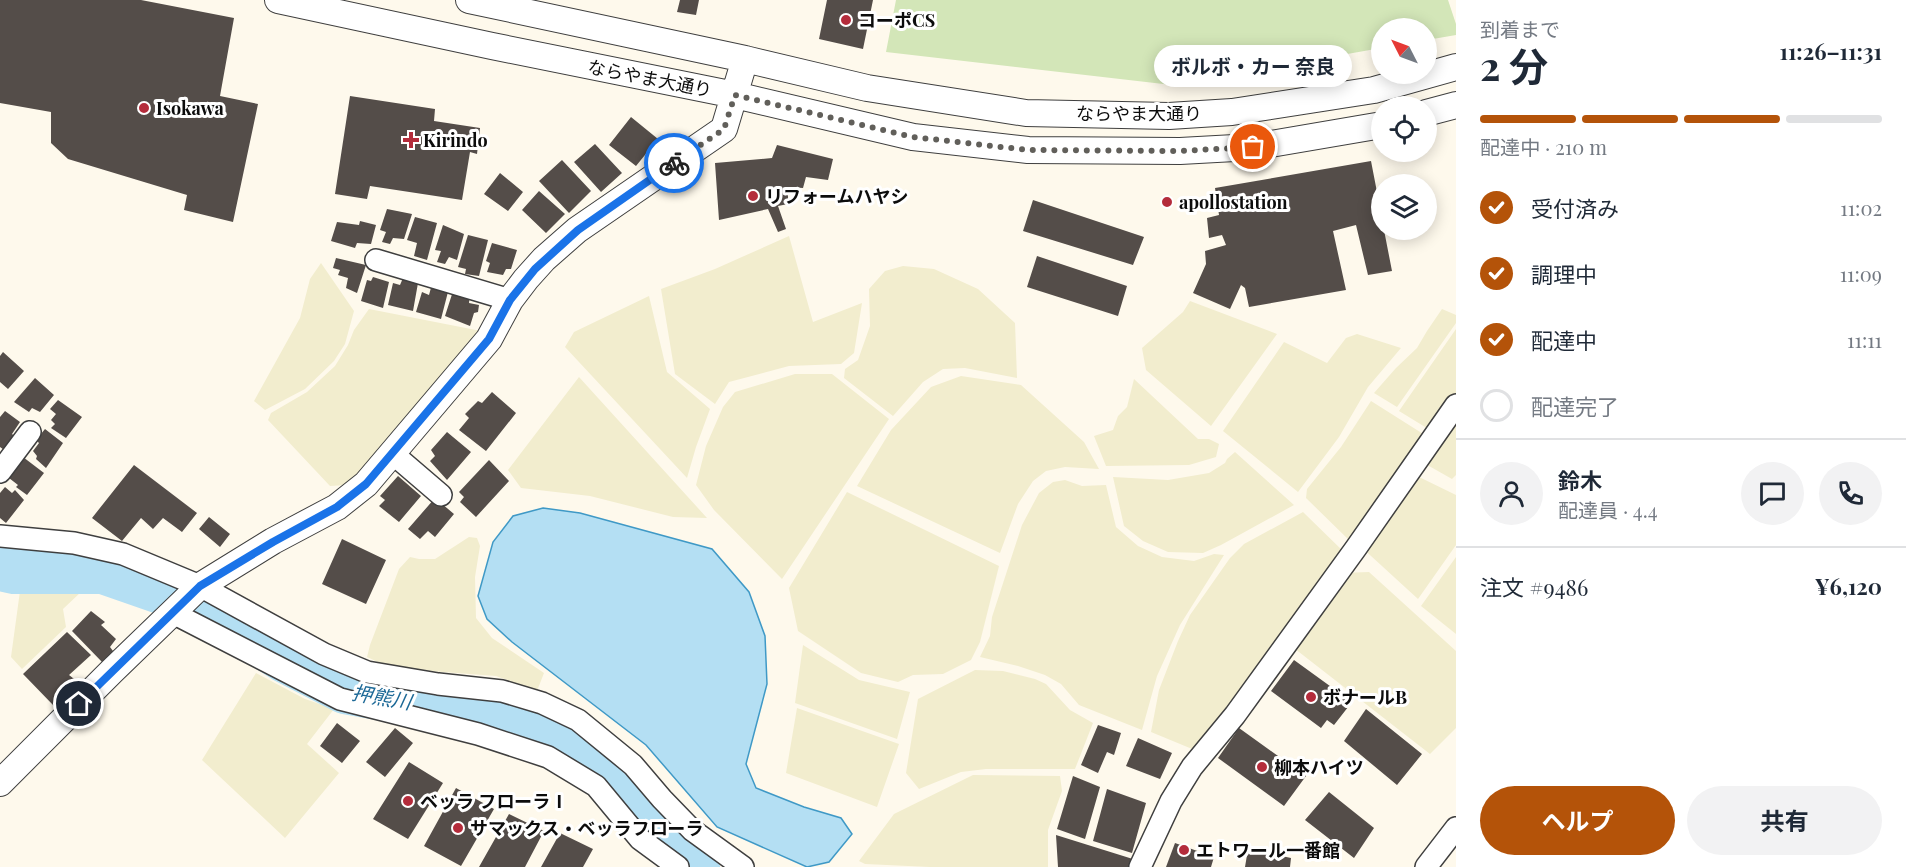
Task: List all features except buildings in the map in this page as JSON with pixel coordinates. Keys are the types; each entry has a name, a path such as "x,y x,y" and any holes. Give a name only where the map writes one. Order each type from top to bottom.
{"street":[{"name":"ならやま大通り","path":"278,0 735,95 913,137 1028,150 1180,151 1253,147 1371,127"},
{"name":"ならやま大通り","path":"469,0 746,59 878,90 1026,113 1169,116 1232,112 1364,92 1456,67"},
{"path":"0,783 200,586 337,507 366,484 489,339 510,300 538,266 578,230 724,129 746,59"},
{"path":"1437,110 1456,105"},
{"path":"376,260 510,300"},
{"path":"1140,867 1171,801 1192,767 1309,613 1456,405"},
{"path":"0,472 30,432"},
{"path":"392,453 441,495"},
{"path":"0,537 74,543 123,554 200,586 324,654 367,672 438,684 502,691 543,703 578,720 633,765 692,830 743,867"},
{"path":"173,613 340,699 478,734 548,757 596,786 640,839 678,867"},
{"path":"1426,867 1456,828"}],"shaded area":[{"path":"789,236 813,322 862,303 854,353 841,364 789,366 729,382 715,404 675,374 661,289 715,269"},
{"path":"321,263 354,311 345,344 334,361 305,389 265,410 254,401 300,318 310,279"},
{"path":"903,266 934,269 978,289 1015,323 1017,378 965,368 943,369 923,382 893,416 844,378 845,369 858,360 870,326 869,289 885,271"},
{"path":"649,296 667,372 710,409 687,478 565,347 574,332"},
{"path":"1190,301 1277,334 1211,426 1146,370 1142,348 1183,312"},
{"path":"369,309 481,331 362,471 347,485 330,486 268,420 271,413 307,392 335,366 354,330"},
{"path":"1442,309 1456,315 1456,323 1397,407 1374,393 1417,348"},
{"path":"1456,329 1456,394 1430,430 1399,411"},
{"path":"1357,334 1401,348 1368,387 1339,437 1298,492 1223,431 1284,342 1327,363 1346,338"},
{"path":"795,374 832,374 889,419 782,579 714,510 696,485 706,446 723,407 735,392"},
{"path":"961,376 1021,385 1084,442 1099,469 1065,467 1046,471 1033,481 1018,504 1000,553 857,486 891,430 931,387"},
{"path":"579,377 707,518 673,517 590,496 521,488 508,470"},
{"path":"1134,379 1198,439 1209,439 1219,444 1216,457 1189,465 1106,466 1094,436 1113,430 1118,416 1127,407"},
{"path":"1371,401 1428,437 1352,543 1306,498 1307,489 1341,447"},
{"path":"1456,415 1456,475 1452,479 1422,462"},
{"path":"1235,452 1294,505 1203,553 1168,552 1143,541 1124,526 1113,477 1168,480 1209,473 1225,463"},
{"path":"1417,476 1456,495 1456,545 1418,599 1359,545"},
{"path":"1065,480 1082,486 1106,485 1116,527 1138,546 1162,557 1194,561 1214,554 1224,555 1180,625 1157,676 1142,730 1079,705 1061,684 1045,675 980,657 990,636 992,617 1022,525 1039,493 1053,482"},
{"path":"847,492 999,566 980,642 971,660 943,674 913,675 898,682 861,673 798,631 789,588"},
{"path":"1303,512 1345,553 1197,751 1151,732 1159,690 1190,615 1230,558 1244,544"},
{"path":"469,537 477,538 480,546 475,577 476,618 492,638 544,673 537,691 496,676 391,668 367,657 399,569 410,557 435,559"},
{"path":"1456,557 1456,634 1421,606"},
{"path":"1369,572 1456,651 1456,728 1430,754 1290,645 1342,573"},
{"path":"64,585 82,591 63,609 66,627 22,669 11,657 20,591"},
{"path":"803,645 859,680 910,692 897,739 795,703"},
{"path":"975,670 1003,671 1035,679 1046,684 1070,710 1093,723 1075,769 986,769 961,772 919,789 906,773 918,699"},
{"path":"256,673 305,699 334,709 307,744 339,773 285,838 202,760"},
{"path":"797,708 899,744 877,807 786,773"},
{"path":"973,775 1060,776 1062,791 1048,830 1048,867 930,867 865,864 859,861 894,814"}],"green space":[{"path":"896,0 1448,0 1456,24 1456,35 1437,38 1437,18 1371,18 1371,50 1172,85 886,52"}],"water":[{"path":"543,508 580,513 712,549 749,592 765,636 767,684 746,764 756,788 804,807 841,818 852,834 829,862 807,867 717,827 646,745 512,642 487,619 478,596 493,542 513,516"}],"waterway":[{"name":"押熊川","path":"0,568 14,571 103,571 195,603 285,660 345,691 542,722 609,771 658,833 697,867"}],"way so far":[{"path":"674,163 724,129 735,95 913,137 1028,150 1180,151 1253,147"}],"place":[{"name":"コーポCS","path":"846,20"},
{"name":"Isokawa","path":"144,108"},
{"name":"Kirindo","path":"411,140"},
{"name":"ボルボ・カー 奈良","path":"1253,147"},
{"name":"リフォームハヤシ","path":"753,196"},
{"name":"apollostation","path":"1167,202"},
{"name":"ボナールB","path":"1311,697"},
{"name":"柳本ハイツ","path":"1262,767"},
{"name":"ベッラ フローラⅠ","path":"408,801"},
{"name":"サマックス・ベッラフローラ","path":"458,828"},
{"name":"エトワール一番館","path":"1184,850"}],"route":[{"path":"79,704 200,586 337,507 366,484 489,339 510,300 544,259 578,230 674,163"}]}
